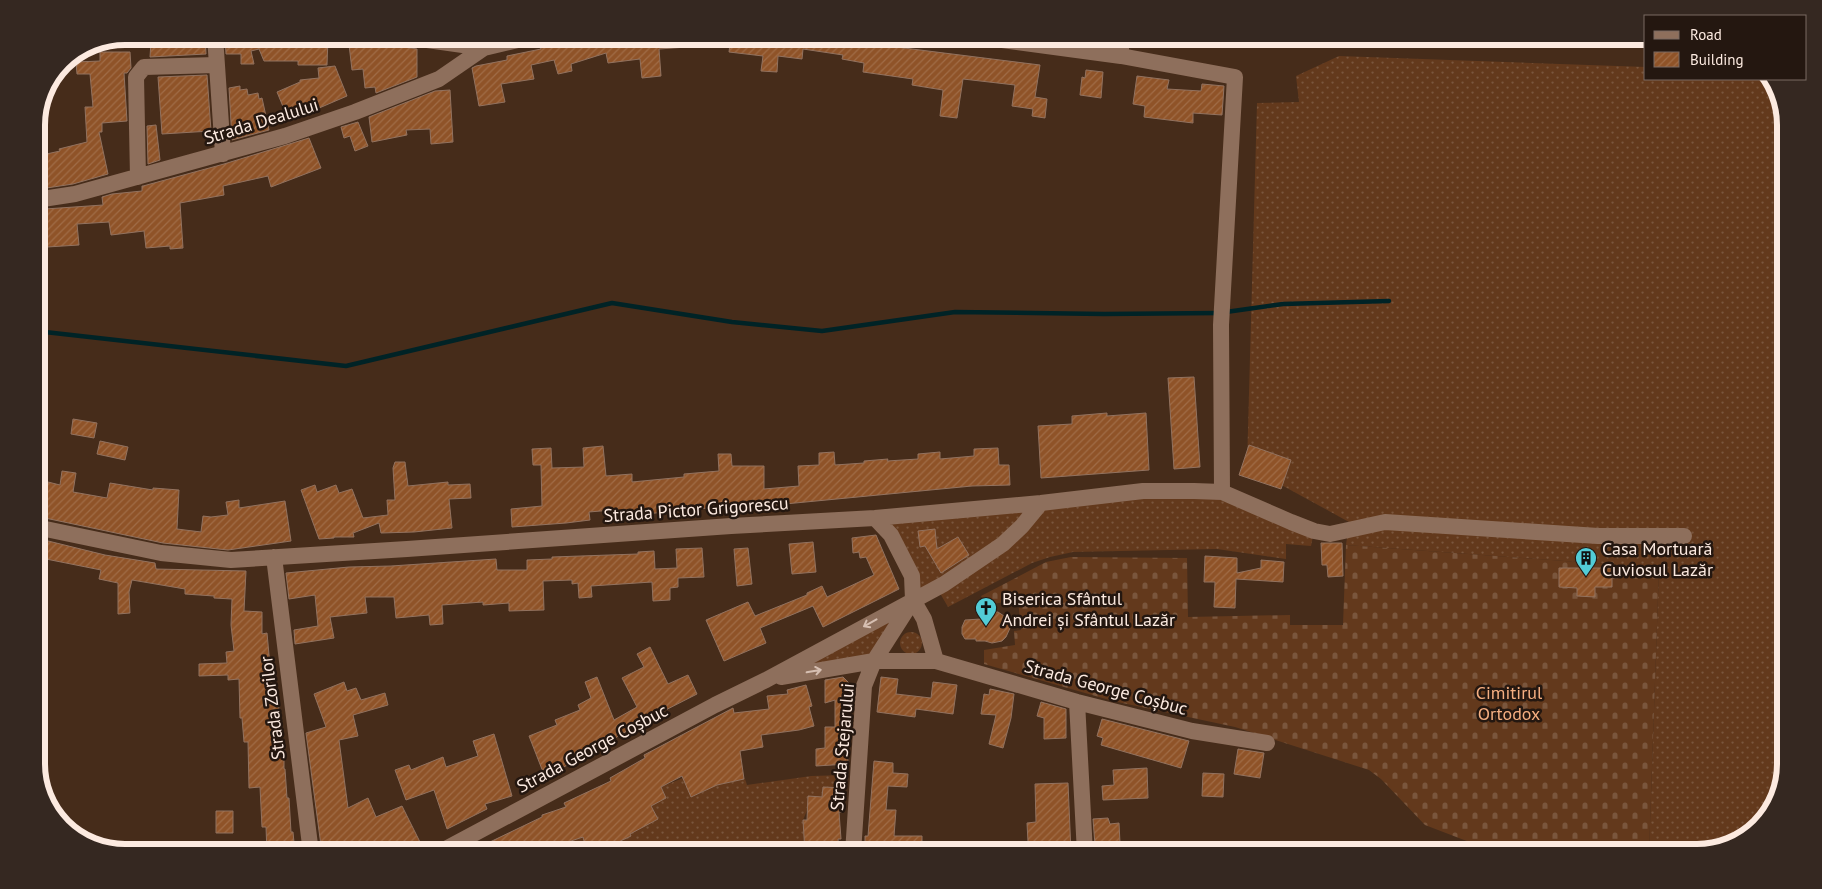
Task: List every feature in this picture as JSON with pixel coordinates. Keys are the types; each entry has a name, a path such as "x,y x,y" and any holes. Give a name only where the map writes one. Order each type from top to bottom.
{"street":[{"path":"215,45 223,154"},
{"path":"463,45 484,48 497,45"},
{"path":"1040,45 1122,56 1235,77 1221,325 1222,492"},
{"path":"1121,45 1122,56"},
{"name":"Strada Dealului","path":"45,199 75,194 223,154 285,136 355,112 439,79 484,48"},
{"path":"138,176 136,77 144,67 216,66"},
{"name":"Strada Pictor Grigorescu","path":"45,529 161,553 230,560 721,526 875,518 1041,503 1143,491 1222,492 1314,531 1330,534 1385,522 1598,536 1684,536"},
{"name":"Strada George Coșbuc","path":"455,844 944,584 1003,544 1022,526 1041,503"},
{"path":"875,518 890,535 912,576 913,600 924,619 936,661"},
{"name":"Strada Zorilor","path":"274,557 310,844"},
{"name":"Strada Stejarului","path":"854,844 864,686 874,661 913,600"},
{"name":"Strada George Coșbuc","path":"766,680 874,661 936,661 1077,702 1192,731 1267,743"},
{"path":"1077,702 1085,844"}],"green space":[{"path":"1644,45 1644,48 1131,46"},
{"path":"1339,56 1644,67 1644,80 1764,81 1773,99 1777,120 1777,764 1773,790 1764,808 1757,817 1737,833 1728,838 1708,843 1649,844 1659,568 1346,545 1349,522 1247,466 1257,103 1299,102 1296,76"},
{"path":"1194,491 1314,531 1311,546 1286,544 1286,559 1217,549 1073,552 1032,563 948,607 937,588 913,600 912,576 875,518"},
{"name":"Cimitirul Ortodox","path":"1346,545 1659,568 1649,844 1475,844 1425,825 1381,779 1369,770 1235,727 1113,701 984,664 984,650 1015,645 1014,631 1021,630 1018,600 986,605 981,596 1046,562 1071,557 1187,558 1188,617 1290,615 1290,625 1343,625"},
{"path":"913,600 874,661 766,680"},
{"path":"911,632 919,635 922,643 919,651 911,654 903,651 900,643 903,635"},
{"path":"845,775 844,788 823,787 822,797 808,797 808,808 803,820 804,842 793,844 615,844 631,836 618,807 647,825 658,819 651,806 666,798 661,787 683,778 692,797 717,785 745,779 747,785 811,776"},
{"path":"565,806 577,834 595,826 605,844 568,844 557,810"}],"building":[{"path":"151,45 206,45 206,54 150,57"},
{"path":"226,45 328,45 327,65 298,65 298,61 264,61 259,49 251,51 254,64 241,64 241,54 226,54"},
{"path":"349,45 396,45 417,49 417,77 376,93 375,87 365,88 363,69 352,70"},
{"path":"715,45 659,49 661,76 642,78 640,59 608,63 606,53 571,64 572,71 558,74 554,60 531,65 534,79 501,84 505,102 479,106 472,68 507,60 507,56 541,49 540,46"},
{"path":"730,45 883,45 1040,65 1035,97 1047,99 1045,118 1032,116 1033,109 1012,106 1015,85 963,79 957,118 940,116 943,90 912,85 913,79 863,72 864,63 842,59 843,55 803,49 802,59 778,56 777,72 761,71 763,56 729,52"},
{"path":"100,52 130,52 131,68 127,73 124,73 127,121 102,123 102,132 99,132 108,174 73,184 45,188 45,154 87,142 85,107 93,107 90,74 77,74 76,62 100,61"},
{"path":"335,66 347,96 289,121 277,92 300,82 300,80 319,78 318,68"},
{"path":"1086,70 1103,72 1101,98 1080,95 1082,77 1085,78"},
{"path":"207,75 211,131 162,134 158,77"},
{"path":"1137,76 1169,80 1167,89 1201,91 1202,84 1224,86 1222,115 1193,113 1193,123 1144,117 1145,106 1133,104"},
{"path":"240,86 240,90 247,89 248,95 258,93 259,99 262,98 269,130 232,140 229,88"},
{"path":"450,90 453,142 431,144 430,129 406,130 407,135 372,142 369,117 435,91"},
{"path":"358,122 368,146 355,151 350,136 344,138 341,127"},
{"path":"156,125 160,160 148,164 147,126"},
{"path":"309,138 321,168 271,187 268,176 223,186 224,195 180,203 183,248 170,249 170,246 146,248 144,231 111,235 109,222 77,224 79,245 47,247 45,209 103,205 102,197 142,191 142,186 224,164"},
{"path":"1194,377 1200,467 1174,469 1168,378"},
{"path":"1107,413 1107,416 1146,413 1149,470 1041,478 1038,426 1072,424 1072,416"},
{"path":"73,419 97,423 94,438 71,434"},
{"path":"100,441 128,447 125,460 97,454"},
{"path":"1249,445 1291,460 1281,489 1239,475"},
{"path":"603,446 606,476 632,474 632,482 684,477 684,474 719,471 718,454 731,454 732,466 764,466 764,489 799,486 798,466 819,465 819,453 834,452 835,465 888,459 887,461 918,459 918,454 940,452 940,459 974,456 974,449 998,448 999,465 1009,465 1010,485 972,486 764,506 734,506 734,508 708,508 645,514 645,512 612,515 612,510 589,512 590,520 512,527 511,509 542,506 541,465 533,465 532,449 551,448 552,468 584,467 583,448"},
{"path":"395,462 405,462 408,486 448,482 448,485 470,484 471,498 449,499 452,528 381,533 379,523 353,533 354,537 319,539 301,490 315,485 317,492 336,485 339,493 352,489 363,518 388,515 387,500 395,500 393,468"},
{"path":"62,471 76,473 73,492 107,498 110,483 153,490 153,488 179,490 177,529 201,532 203,516 228,515 226,502 239,500 239,508 285,501 291,541 228,550 163,543 45,518 45,481 60,485"},
{"path":"935,529 937,549 958,537 969,555 941,573 925,546 920,547 918,531"},
{"path":"876,535 899,589 823,627 813,606 760,628 766,643 724,661 706,620 748,602 755,616 807,595 807,593 822,586 827,597 874,575 866,557 860,558 859,552 853,553 852,538"},
{"path":"45,540 105,555 155,563 156,569 246,571 244,611 262,612 262,634 267,633 273,698 278,698 282,747 284,747 287,798 289,798 291,832 293,832 294,844 267,844 266,827 262,827 260,787 249,788 248,742 244,742 242,718 240,718 239,679 228,680 228,675 199,676 199,664 227,663 226,652 234,651 231,625 232,599 185,594 185,589 132,580 129,592 130,613 118,614 118,583 99,579 101,570 45,559"},
{"path":"813,542 816,572 792,574 789,544"},
{"path":"1321,543 1342,543 1343,576 1328,577 1327,565 1322,565"},
{"path":"702,548 704,577 678,578 678,587 670,588 670,600 653,601 652,582 591,586 592,597 579,598 578,583 572,584 572,580 543,581 544,610 509,611 509,603 483,605 483,602 442,605 443,624 430,625 429,615 396,618 394,597 365,597 367,613 330,617 334,638 295,644 294,630 318,626 315,595 289,599 286,573 349,567 496,559 497,570 527,570 527,560 552,559 552,557 638,554 638,552 654,551 655,569 677,568 676,549"},
{"path":"748,548 752,584 737,586 734,549"},
{"path":"1205,556 1237,558 1237,573 1261,568 1261,560 1284,562 1283,582 1236,579 1235,608 1214,607 1215,582 1204,582"},
{"name":"Casa Mortuară Cuviosul Lazăr","path":"1559,568 1612,568 1612,587 1595,587 1595,597 1577,596 1577,588 1559,587"},
{"name":"Biserica Sfântul Andrei și Sfântul Lazăr","path":"998,612 1007,618 1010,628 1002,641 992,643 976,641 976,639 965,639 962,634 962,627 965,620 981,619 988,613"},
{"path":"650,647 668,684 688,675 697,694 642,722 560,769 560,771 545,777 529,736 557,725 555,720 580,710 578,705 591,698 585,682 597,677 614,720 637,707 622,678 644,667 637,654"},
{"path":"843,677 851,685 850,726 846,725 848,764 816,766 816,749 825,748 825,727 835,727 835,700 825,703 825,680"},
{"path":"881,677 898,679 896,694 931,698 933,682 957,685 953,714 916,709 915,717 877,712"},
{"path":"344,682 347,691 356,688 361,700 385,693 388,705 353,715 358,736 339,740 348,808 368,798 376,817 402,806 421,844 321,844 306,733 326,727 314,694"},
{"path":"806,685 812,706 809,707 814,726 761,735 763,747 740,751 744,779 717,785 691,797 682,776 661,787 666,798 651,806 658,819 614,844 585,844 583,837 562,844 486,844 542,817 542,815 566,807 564,803 611,781 610,778 645,758 644,755 733,708 734,713 769,709 767,696 788,694 787,690"},
{"path":"990,689 1014,694 1011,718 1003,748 989,744 996,715 981,714 984,694 989,695"},
{"path":"1041,702 1066,709 1066,738 1044,739 1044,718 1037,716"},
{"path":"1102,719 1189,741 1181,768 1101,745 1103,738 1097,736"},
{"path":"494,734 512,796 485,804 487,809 447,829 434,790 406,800 395,770 409,765 411,770 443,757 446,767 478,756 473,741"},
{"path":"1238,749 1264,753 1260,778 1234,774"},
{"path":"874,761 893,763 893,773 908,774 907,787 888,786 886,810 896,810 894,836 922,836 922,844 865,844 865,836 868,836"},
{"path":"1147,768 1148,798 1103,800 1102,786 1114,785 1113,770"},
{"path":"1203,773 1224,774 1223,797 1202,796"},
{"path":"1068,783 1071,844 1036,844 1036,842 1028,842 1027,823 1036,822 1035,784"},
{"path":"823,787 844,788 842,812 839,812 841,839 838,839 838,844 804,844 803,820 807,820 808,796 822,797"},
{"path":"216,811 233,811 233,833 216,833"},
{"path":"1108,818 1110,824 1119,823 1120,843 1095,844 1093,819"}],"waterway":[{"path":"1226,312 1283,304 1389,301"},
{"path":"45,332 346,366 612,303 732,322 822,331 955,312 1219,313"}],"place":[{"name":"Casa Mortuară Cuviosul Lazăr","path":"1586,577"},
{"name":"Biserica Sfântul Andrei și Sfântul Lazăr","path":"986,627"}]}
